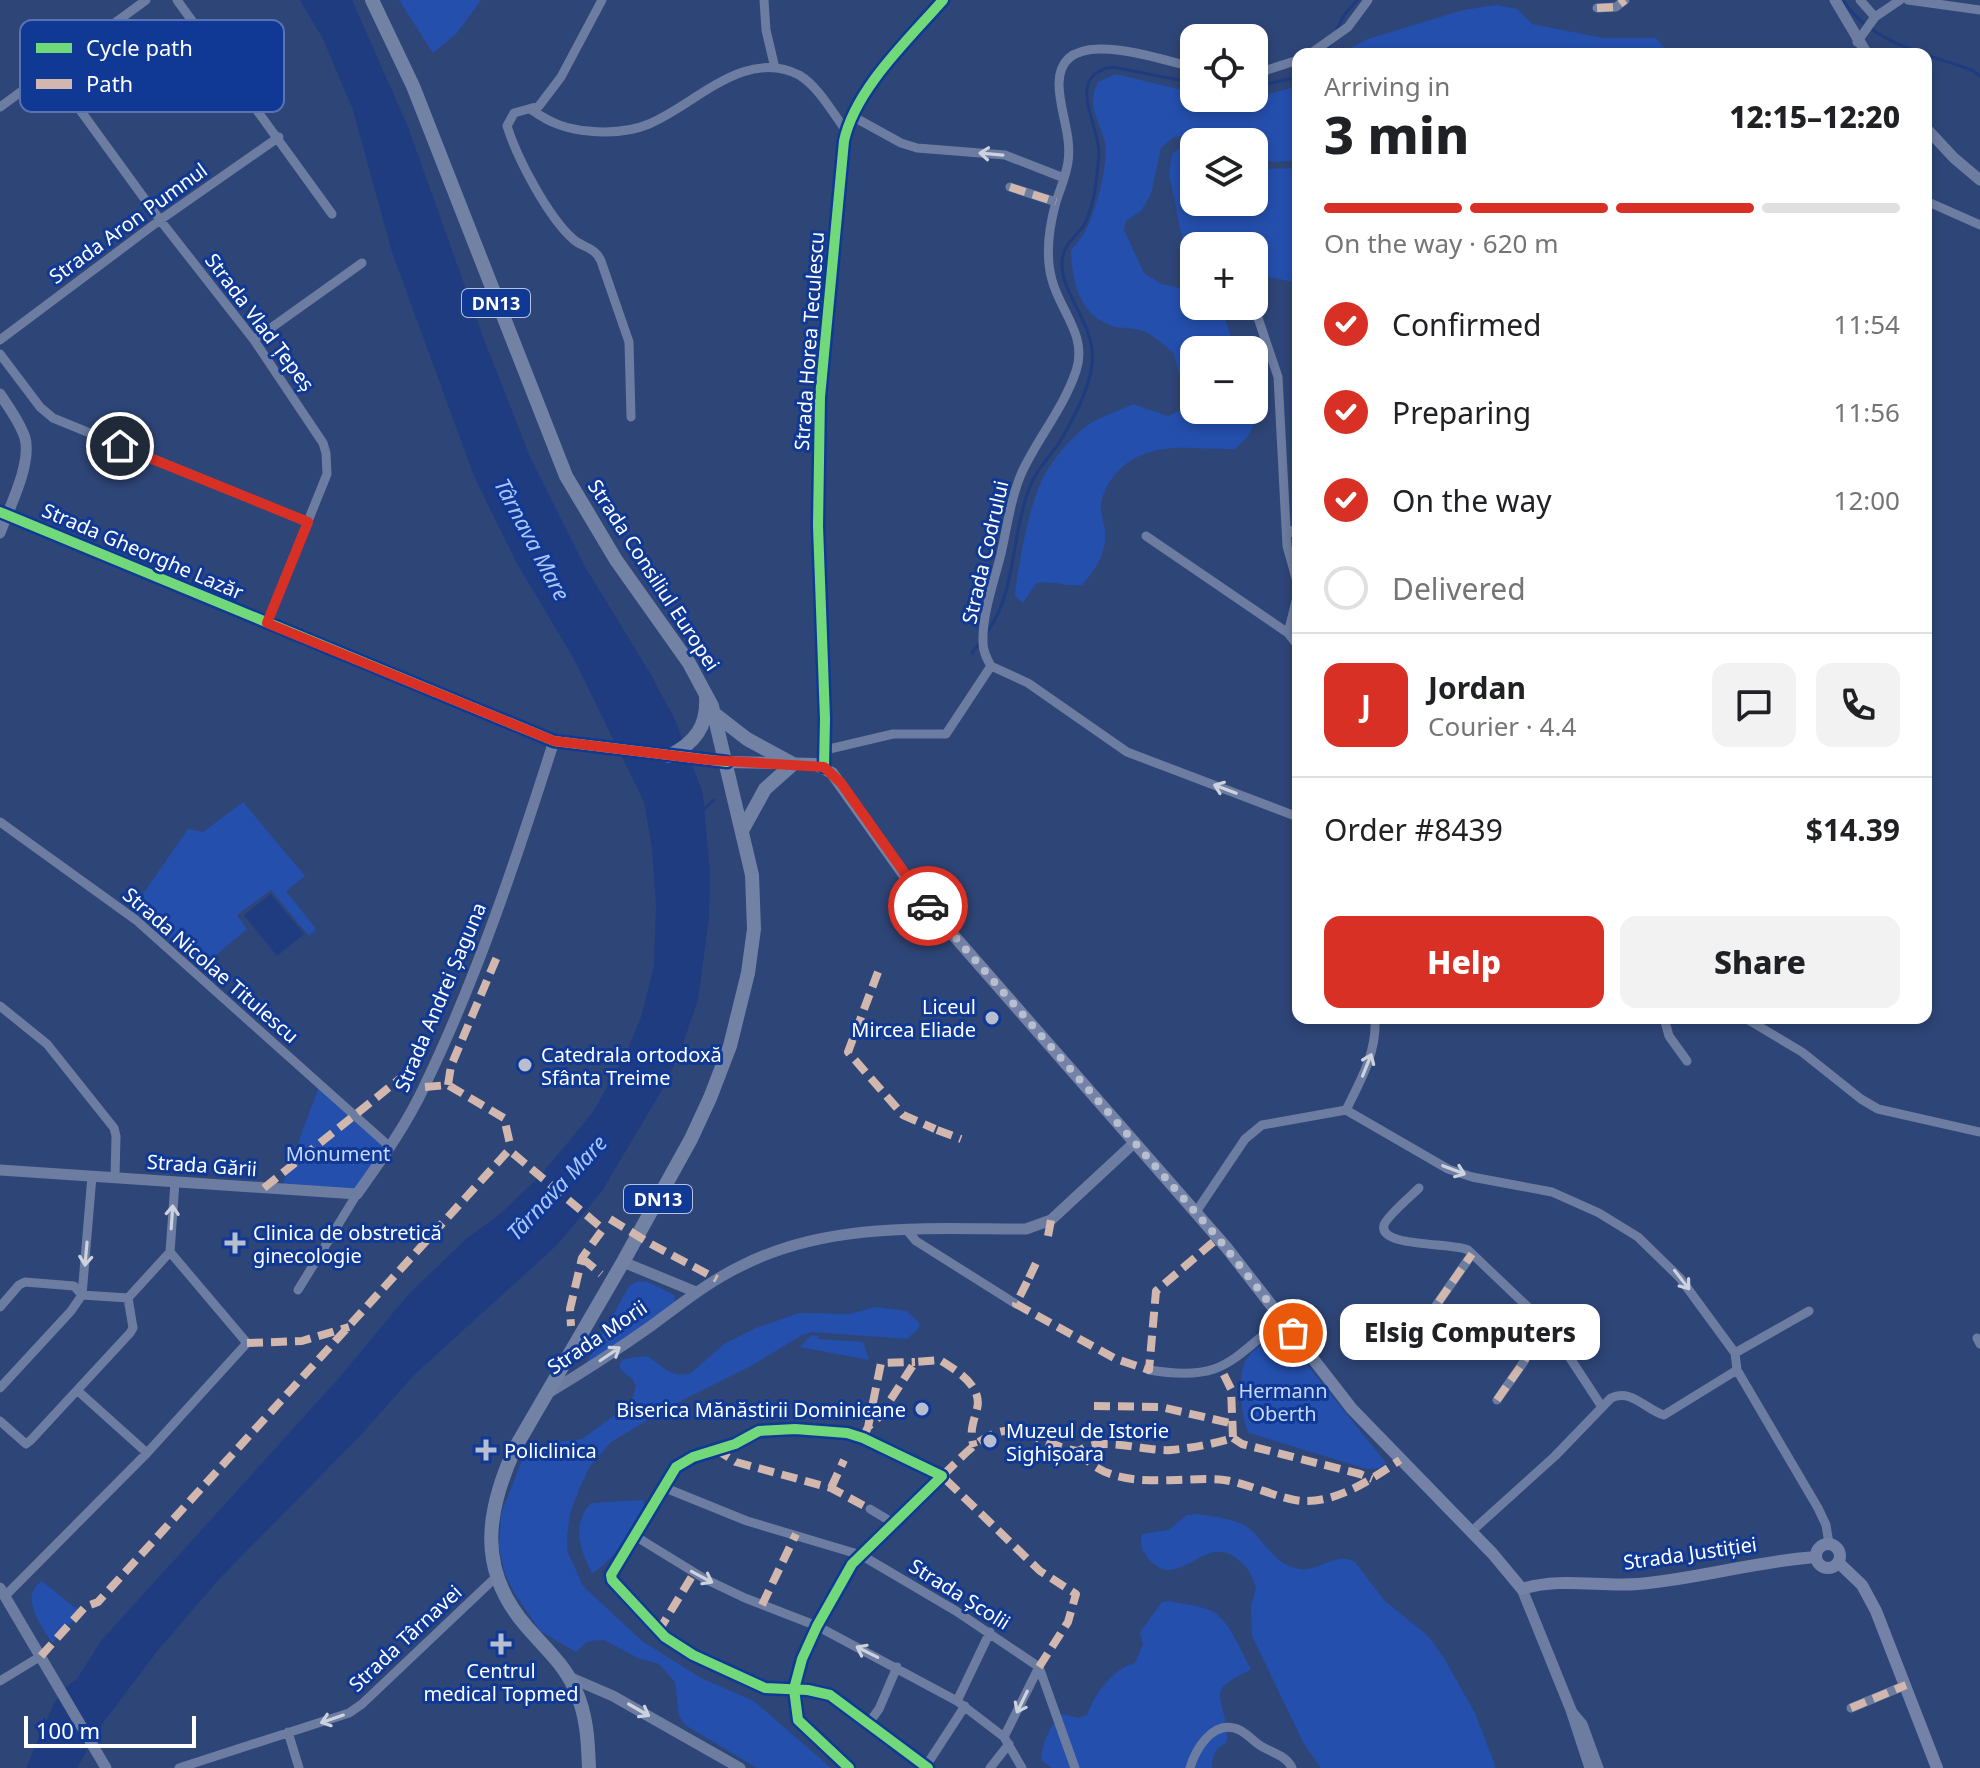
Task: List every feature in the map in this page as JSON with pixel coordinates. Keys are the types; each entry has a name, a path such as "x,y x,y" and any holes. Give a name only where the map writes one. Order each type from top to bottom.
{"highway":[{"name":"Strada Consiliul Europei","path":"372,0 413,86 550,442 566,476 609,550 706,691 716,715 752,875 754,920 748,973 739,1015 720,1075 701,1117 623,1262 544,1396"},
{"path":"669,756 697,737 706,714 706,691"},
{"path":"716,715 747,739 793,764 765,789 743,830"},
{"name":"Strada Morii","path":"544,1396 515,1448 497,1496 491,1544 496,1577 509,1605 569,1677"},
{"name":"DN13","path":"569,1677 586,1720 589,1768"}],"main road":[{"path":"727,762 824,767 841,783 920,897 1196,1212 1352,1409 1472,1531 1522,1589"},
{"path":"1829,1544 1840,1551 1839,1563 1825,1568 1818,1564 1816,1557 1821,1546 1829,1544"},
{"name":"Strada Justiției","path":"1522,1589 1547,1583 1652,1582 1816,1557"},
{"path":"1839,1563 1855,1576 1870,1597 1937,1768"}],"street":[{"path":"119,20 146,0"},
{"path":"177,0 192,20"},
{"path":"602,0 561,77 539,106 514,113 507,126 542,200 574,240 595,251 601,261 629,342 631,417"},
{"path":"764,0 766,30 775,68"},
{"name":"Strada Horea Teculescu","path":"824,767 818,526 820,397 846,131 852,116 886,67 943,0"},
{"path":"1319,48 1348,27 1368,0"},
{"path":"1597,8 1616,7 1625,0"},
{"path":"1835,0 1862,48"},
{"path":"1860,0 1875,17"},
{"path":"1857,42 1875,17 1900,0"},
{"path":"1908,0 1980,10"},
{"name":"Strada Codrului","path":"991,666 983,644 987,612 1017,483 1070,384 1079,355 1078,340 1052,282 1048,244 1056,202 1068,164 1068,136 1059,82 1064,64 1071,57 1092,48 1104,48 1180,64"},
{"path":"1268,70 1292,62"},
{"path":"532,110 568,129 610,132 635,129 662,118 738,75 753,69 775,68 806,81 846,131"},
{"path":"0,107 20,92"},
{"name":"Strada Vlad Țepeș","path":"82,112 160,220 254,340 313,424 326,453 327,474 267,623"},
{"path":"260,112 332,214"},
{"path":"852,116 909,146 1005,155 1064,178"},
{"path":"1932,134 1980,180"},
{"name":"Strada Aron Pumnul","path":"0,340 160,220 279,137"},
{"path":"1010,187 1056,202"},
{"path":"1932,204 1980,225"},
{"path":"254,340 362,263"},
{"path":"1259,320 1278,377 1287,546 1292,564"},
{"path":"0,354 40,407 53,418 308,522"},
{"path":"0,394 17,419 26,444 23,468 3,513 0,533"},
{"name":"Strada Gheorghe Lazăr","path":"3,513 554,741 727,762"},
{"path":"1286,529 1292,532"},
{"path":"1146,536 1292,638"},
{"path":"1288,633 1292,617"},
{"path":"825,750 893,734 946,734 991,666 1028,683 1127,752 1292,815"},
{"name":"Strada Andrei Șaguna","path":"298,1290 425,1087 465,993 554,741"},
{"name":"Strada Nicolae Titulescu","path":"0,822 136,920 390,1147"},
{"path":"0,1006 47,1044 114,1128 115,1177"},
{"path":"1346,1110 1371,1056 1375,1024"},
{"path":"1666,1024 1669,1036 1687,1061"},
{"path":"1755,1024 1802,1052 1878,1109 1980,1132"},
{"path":"1196,1212 1245,1139 1262,1125 1346,1110 1448,1169 1472,1177 1552,1192 1617,1223 1666,1262 1735,1353 1737,1370 1818,1508 1826,1525 1829,1544"},
{"name":"Strada Morii","path":"544,1396 616,1351 696,1292 743,1264 801,1243 854,1233 906,1229 1026,1229 1051,1220 1134,1143"},
{"name":"Strada Gării","path":"0,1170 357,1194"},
{"path":"1,1385 71,1311 82,1295 92,1176"},
{"path":"128,1298 170,1252 175,1182"},
{"path":"1419,1188 1385,1222 1383,1231 1386,1235 1400,1241 1455,1245 1472,1254 1562,1343 1602,1407"},
{"path":"906,1229 916,1241 1016,1304"},
{"path":"106,1768 2,1592 147,1453 247,1343 170,1252"},
{"path":"1428,1340 1419,1330 1472,1254"},
{"name":"Strada Morii","path":"623,1262 696,1292"},
{"path":"0,1307 25,1282 67,1284 74,1286 82,1295 128,1298"},
{"path":"0,1421 26,1444 130,1333 133,1328 128,1298"},
{"path":"1735,1353 1809,1311"},
{"path":"1149,1370 1193,1373 1221,1369 1283,1319"},
{"path":"1497,1400 1523,1363 1545,1323"},
{"path":"1472,1531 1555,1456 1611,1398 1624,1395 1664,1415 1737,1370"},
{"path":"78,1391 147,1453"},
{"path":"852,1564 942,1476 847,1433 767,1429 735,1444 683,1461 673,1470 611,1575 648,1621 665,1637 693,1655 760,1686 795,1693 830,1695 927,1767 961,1703 990,1632"},
{"name":"Strada Școlii","path":"663,1487 747,1521 861,1555 990,1632 1039,1667"},
{"path":"870,1509 895,1524"},
{"path":"635,1536 705,1579 817,1626 961,1703 1007,1740 1022,1768"},
{"name":"Strada Târnavei","path":"179,1768 340,1717 362,1704 496,1577"},
{"path":"1522,1589 1571,1710 1590,1768"},
{"path":"795,1693 802,1659 836,1593"},
{"path":"0,1681 42,1659"},
{"path":"868,1724 879,1709 897,1667"},
{"path":"990,1768 1007,1740 1039,1667"},
{"path":"1039,1667 1075,1768"},
{"path":"569,1677 613,1696 740,1768"},
{"path":"1851,1708 1906,1685"},
{"path":"1571,1710 1583,1724 1599,1768"},
{"path":"796,1712 800,1723 849,1768"},
{"path":"1190,1768 1203,1740 1217,1731 1232,1727 1258,1745 1285,1758 1292,1768"},
{"path":"288,1732 299,1768"}],"green space":[{"path":"399,0 481,0 457,33 433,53"},
{"path":"1497,5 1517,9 1532,24 1603,38 1656,38 1665,48 1351,48 1368,39 1463,10"},
{"path":"1116,74 1180,90 1180,112 1268,112 1268,94 1292,88 1292,161 1268,161 1268,128 1180,128 1180,137 1174,137 1161,148 1151,194 1141,211 1126,221 1124,230 1144,273 1161,284 1180,288 1180,320 1225,320 1231,336 1180,336 1180,377 1173,352 1147,333 1101,321 1085,305 1076,285 1071,250 1092,216 1105,163 1105,142 1093,105 1098,82"},
{"path":"1180,148 1180,216 1268,216 1268,169 1292,168 1292,282 1268,277 1268,232 1181,232 1169,173 1172,154"},
{"path":"1133,404 1168,416 1180,411 1180,424 1254,424 1248,436 1235,449 1173,448 1143,454 1130,461 1114,475 1103,496 1104,546 1092,572 1082,585 1036,583 1023,603 1015,596 1029,518 1044,476 1061,451 1088,425"},
{"path":"243,802 305,876 286,891 316,929 309,936 271,890 237,915 247,929 203,966 134,907 188,829 203,832"},
{"name":"Monument","path":"320,1084 390,1147 357,1194 281,1189"},
{"path":"638,1281 648,1282 674,1295 676,1303 583,1369 629,1286"},
{"path":"875,1307 906,1311 920,1323 919,1328 907,1339 812,1332 802,1335 611,1442 590,1466 570,1513 567,1550 583,1586 642,1641 701,1678 754,1701 831,1768 757,1768 685,1725 679,1716 675,1682 659,1664 638,1658 604,1640 588,1641 576,1652 540,1631 505,1574 499,1548 501,1514 523,1458 531,1449 548,1443 582,1439 631,1403 636,1386 620,1369 624,1359 647,1356 672,1373 691,1373 724,1344 756,1328 799,1313 850,1314"},
{"name":"Hermann Oberth","path":"1280,1331 1386,1463 1380,1468 1367,1469 1249,1433 1241,1397 1243,1367 1253,1352"},
{"path":"811,1335 818,1336 818,1339 863,1342 869,1360 800,1347"},
{"path":"643,1500 645,1508 622,1544 608,1561 592,1573 580,1537 579,1528 585,1511 591,1503"},
{"path":"1198,1514 1242,1524 1280,1561 1295,1568 1311,1568 1340,1559 1355,1562 1384,1600 1428,1636 1444,1658 1475,1713 1496,1768 1321,1768 1304,1744 1252,1636 1251,1606 1256,1589 1246,1568 1231,1555 1222,1552 1166,1570 1152,1563 1143,1550 1142,1534 1168,1530 1187,1515"},
{"path":"42,1581 82,1611 52,1643 32,1603 35,1588"},
{"path":"1169,1601 1215,1613 1228,1626 1251,1669 1229,1682 1221,1692 1227,1736 1226,1743 1215,1753 1212,1768 1052,1768 1041,1760 1050,1729 1062,1714 1078,1718 1087,1715 1105,1683 1119,1670 1135,1663 1143,1644 1140,1632 1162,1602"}],"water":[{"name":"Târnava Mare","path":"300,0 352,0 408,127 483,337 530,457 584,565 676,722 703,794 710,873 709,918 698,1000 666,1083 602,1191 557,1245 415,1374 359,1437 220,1578 158,1650 103,1723 77,1768 26,1768 54,1703 66,1687 77,1679 101,1641 339,1378 407,1296 466,1239 500,1214 540,1176 593,1112 625,1056 641,1017 654,966 656,905 652,848 644,802 574,659 516,562 474,476 392,252 353,110 323,39"},
{"path":"271,894 304,934 277,956 244,915"}],"waterway":[{"path":"1337,30 1344,15 1357,0"},
{"path":"1843,0 1868,27 1909,48"},
{"path":"1328,48 1330,44"},
{"path":"1932,56 1972,70 1980,76"},
{"path":"986,634 1003,600 1029,489 1075,415 1092,365 1089,336 1067,286 1062,261 1067,246 1088,217 1095,190 1099,154 1088,103 1090,80 1098,72 1113,67 1180,80"},
{"path":"1268,84 1292,78"},
{"path":"972,653 979,643"},
{"path":"702,811 714,800"}],"tunnel":[{"path":"836,1593 852,1564"}],"marked path":[{"path":"1597,8 1616,7 1625,0"},
{"path":"1010,187 1056,202"},
{"path":"448,1085 451,1066 499,952"},
{"path":"878,972 848,1052 903,1115 935,1129"},
{"path":"264,1188 412,1069"},
{"path":"425,1087 448,1085 504,1118 510,1144"},
{"path":"937,1130 961,1139"},
{"path":"41,1656 85,1607 98,1602 509,1150 603,1229 582,1258 570,1309 571,1326"},
{"path":"610,1219 717,1279"},
{"path":"1048,1236 1051,1220"},
{"path":"1027,1282 1016,1304 1116,1359 1149,1370 1156,1291 1218,1238"},
{"path":"1428,1340 1419,1330 1472,1254"},
{"path":"582,1258 601,1274"},
{"path":"1029,1278 1037,1261"},
{"path":"1497,1400 1523,1363 1545,1323"},
{"path":"247,1343 302,1341 349,1327"},
{"path":"863,1438 915,1362 940,1360 967,1380 976,1393 978,1401 972,1432 974,1447"},
{"path":"868,1427 881,1363 915,1362"},
{"path":"1039,1667 1068,1622 1076,1594 1040,1571 942,1476 983,1439 1003,1431 1022,1433 1079,1451 1098,1444 1171,1450 1233,1438 1231,1389 1221,1369"},
{"path":"1094,1406 1161,1407 1234,1424"},
{"path":"1233,1438 1242,1444 1372,1479"},
{"path":"715,1449 736,1462 831,1488 870,1509"},
{"path":"1079,1451 1093,1465 1127,1478 1224,1480 1298,1501 1319,1500 1344,1493 1400,1460"},
{"path":"831,1488 844,1460"},
{"path":"762,1605 796,1534"},
{"path":"658,1632 694,1573"},
{"path":"1851,1708 1906,1685"}],"cycle path":[{"path":"824,767 818,526 820,397 844,141 850,122 871,84 943,0"},
{"path":"0,512 554,741 727,762"},
{"path":"849,1768 798,1720 794,1689 802,1659 852,1564 942,1476 847,1433 795,1429 759,1431 735,1444 693,1457 676,1467 611,1575 612,1580 665,1637 693,1655 765,1688 808,1690 830,1695 928,1768"}],"way so far":[{"path":"928,906 1218,1238 1293,1333"}],"place":[{"name":"Liceul Mircea Eliade","path":"992,1018"},
{"name":"Catedrala ortodoxă Sfânta Treime","path":"525,1065"},
{"name":"Clinica de obstretică ginecologie","path":"235,1243"},
{"name":"Elsig Computers","path":"1293,1333"},
{"name":"Biserica Mănăstirii Dominicane","path":"922,1409"},
{"name":"Muzeul de Istorie Sighișoara","path":"990,1441"},
{"name":"Policlinica","path":"486,1450"},
{"name":"Centrul medical Topmed","path":"501,1644"}],"route":[{"path":"120,446 308,522 267,623 554,741 727,762 815,764 824,767 841,783 928,906"}]}
